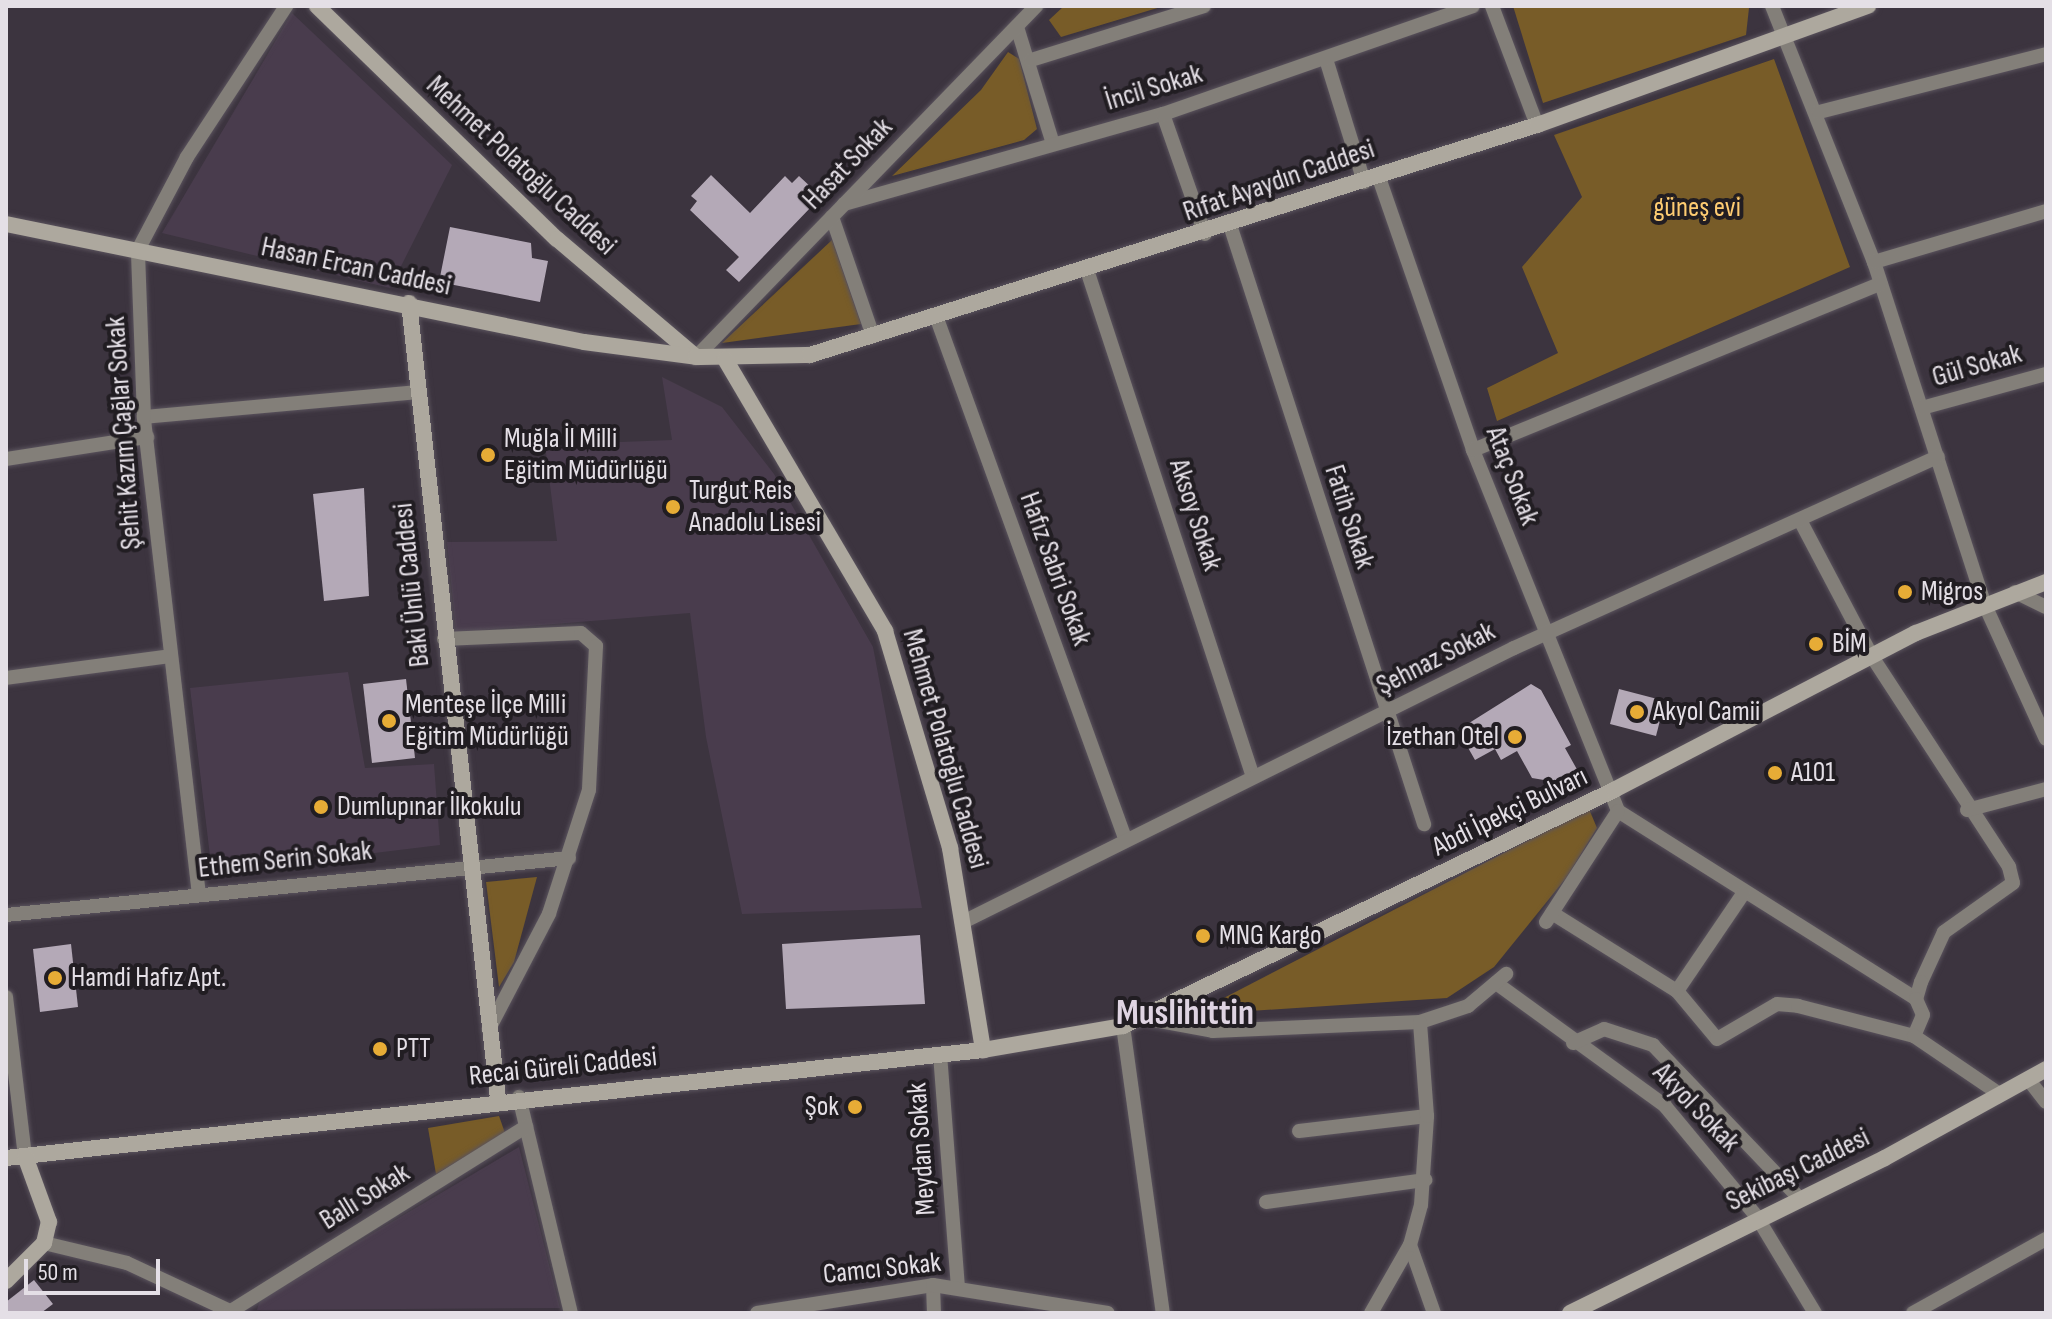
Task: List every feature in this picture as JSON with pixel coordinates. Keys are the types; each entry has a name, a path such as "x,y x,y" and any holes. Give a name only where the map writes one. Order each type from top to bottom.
{"street":[{"name":"Şehit Kazım Çağlar Sokak","path":"199,895 144,417 138,250 187,157 286,6"},
{"name":"Mehmet Polatoğlu Caddesi","path":"317,6 557,239 696,357"},
{"name":"Hasat Sokak","path":"696,357 1036,6"},
{"path":"1031,60 1204,6"},
{"name":"İncil Sokak","path":"844,204 1163,114 1473,6"},
{"path":"1492,6 1537,125"},
{"path":"1772,6 1819,112 1874,262 1984,603 2046,739"},
{"name":"Rıfat Ayaydın Caddesi","path":"696,357 725,359 810,355 1205,234 1537,125 1868,6"},
{"path":"1017,27 1031,60 1053,144"},
{"path":"1819,112 2046,54"},
{"name":"Ataç Sokak","path":"1326,59 1473,450 1614,790 1618,811"},
{"path":"1163,114 1205,234"},
{"path":"1874,262 2046,211"},
{"path":"832,217 873,336"},
{"name":"Hasan Ercan Caddesi","path":"6,224 696,357"},
{"name":"Fatih Sokak","path":"1230,225 1384,715 1424,824"},
{"name":"Aksoy Sokak","path":"1087,270 1253,777"},
{"path":"1473,450 1880,284"},
{"name":"Baki Ünlü Caddesi","path":"409,303 469,868 498,1099"},
{"name":"Hafız Sabri Sokak","path":"936,316 1125,838"},
{"name":"Mehmet Polatoğlu Caddesi","path":"725,359 885,631 965,921 983,1050"},
{"name":"Gül Sokak","path":"1922,408 2046,374"},
{"path":"144,417 417,392"},
{"path":"6,459 147,437"},
{"name":"Şehnaz Sokak","path":"965,921 1125,838 1547,634 1802,524 1938,457"},
{"path":"1802,524 1871,655 2013,883 1944,932 1916,999"},
{"name":"Abdi İpekçi Bulvarı","path":"983,1050 1149,1019 1614,790 1871,655 1984,603 2046,582"},
{"path":"2015,592 2046,607"},
{"path":"444,639 581,633 596,646 589,790 569,858 517,985 489,1029"},
{"path":"6,678 171,656"},
{"path":"1967,810 2046,789"},
{"path":"1914,1036 1923,1015 1916,999 1743,894 1618,811 1549,918 1677,991 1717,1039 1777,1004 1914,1036 1998,1093"},
{"name":"Ethem Serin Sokak","path":"6,915 569,858"},
{"path":"1677,991 1743,894"},
{"name":"Akyol Sokak","path":"1420,1022 1468,1006 1501,978 1573,1043 1621,1068 1665,1106 1757,1217 1815,1313"},
{"path":"6,997 25,1156 49,1222 44,1243 6,1281"},
{"path":"1149,1019 1213,1031 1420,1022 1427,1116 1425,1180 1410,1245 1371,1313"},
{"path":"1123,1026 1163,1313"},
{"path":"1573,1043 1604,1029 1653,1045 1799,1198"},
{"name":"Recai Güreli Caddesi","path":"6,1158 498,1099 983,1050"},
{"name":"Meydan Sokak","path":"940,1054 958,1287"},
{"name":"Sekibaşı Caddesi","path":"1570,1313 2046,1069"},
{"path":"2028,1079 2046,1102"},
{"path":"519,1097 571,1313"},
{"path":"1299,1131 1427,1116"},
{"name":"Ballı Sokak","path":"232,1312 526,1127"},
{"path":"1266,1202 1425,1180"},
{"path":"1913,1313 2046,1239"},
{"path":"44,1243 127,1263 232,1312"},
{"path":"1410,1245 1434,1313"},
{"path":"933,1285 934,1313"},
{"name":"Camcı Sokak","path":"757,1313 933,1285 958,1287 1068,1310 1108,1313"}],"shaded area":[{"path":"292,13 452,165 390,288 162,233"},
{"path":"662,377 722,407 774,474 873,647 922,908 742,914 706,737 690,613 456,632 447,542 557,541 545,445 672,440"},
{"name":"Dumlupınar İlkokulu","path":"348,672 365,768 434,764 440,845 212,873 190,688"},
{"path":"519,1147 560,1308 257,1310 260,1300"}],"green space":[{"path":"1064,6 1164,6 1061,37 1049,20"},
{"path":"1513,6 1749,8 1746,35 1543,103"},
{"path":"1008,52 1019,59 1037,129 1024,140 892,176 981,90"},
{"name":"güneş evi","path":"1774,59 1850,267 1497,421 1487,388 1558,353 1522,267 1582,197 1554,135"},
{"path":"832,240 861,324 722,343"},
{"path":"1589,809 1597,828 1566,878 1494,967 1447,998 1191,1015"},
{"path":"537,877 514,962 499,987 486,882"},
{"path":"499,1116 505,1133 436,1174 428,1128"}],"building":[{"path":"711,175 750,213 785,176 792,183 799,176 813,189 804,198 812,206 739,282 726,270 739,257 690,210 697,201 691,196"},
{"path":"450,227 531,243 532,258 548,261 540,302 439,282"},
{"path":"364,488 369,596 324,601 313,494"},
{"name":"Menteşe İlçe Milli Eğitim Müdürlüğü","path":"406,679 415,758 372,763 363,684"},
{"name":"İzethan Otel","path":"1531,684 1541,690 1571,745 1565,748 1579,773 1562,783 1532,778 1517,751 1501,760 1495,749 1475,760 1458,730"},
{"name":"Akyol Camii","path":"1619,689 1665,701 1656,736 1610,724"},
{"path":"920,935 925,1004 786,1009 782,944"},
{"name":"Hamdi Hafız Apt.","path":"71,944 78,1007 40,1012 33,949"},
{"path":"34,1280 53,1304 41,1313 6,1313 6,1302"}],"place":[{"name":"Muğla İl Milli Eğitim Müdürlüğü","path":"488,455"},
{"name":"Turgut Reis Anadolu Lisesi","path":"673,507"},
{"name":"Migros","path":"1905,592"},
{"name":"BİM","path":"1816,644"},
{"name":"Akyol Camii","path":"1637,712"},
{"name":"Menteşe İlçe Milli Eğitim Müdürlüğü","path":"389,721"},
{"name":"İzethan Otel","path":"1515,737"},
{"name":"A101","path":"1775,773"},
{"name":"Dumlupınar İlkokulu","path":"321,807"},
{"name":"MNG Kargo","path":"1203,936"},
{"name":"Hamdi Hafız Apt.","path":"55,978"},
{"name":"PTT","path":"380,1049"},
{"name":"Şok","path":"855,1107"}],"district":[{"name":"Muslihittin","path":"1185,1014"}]}
